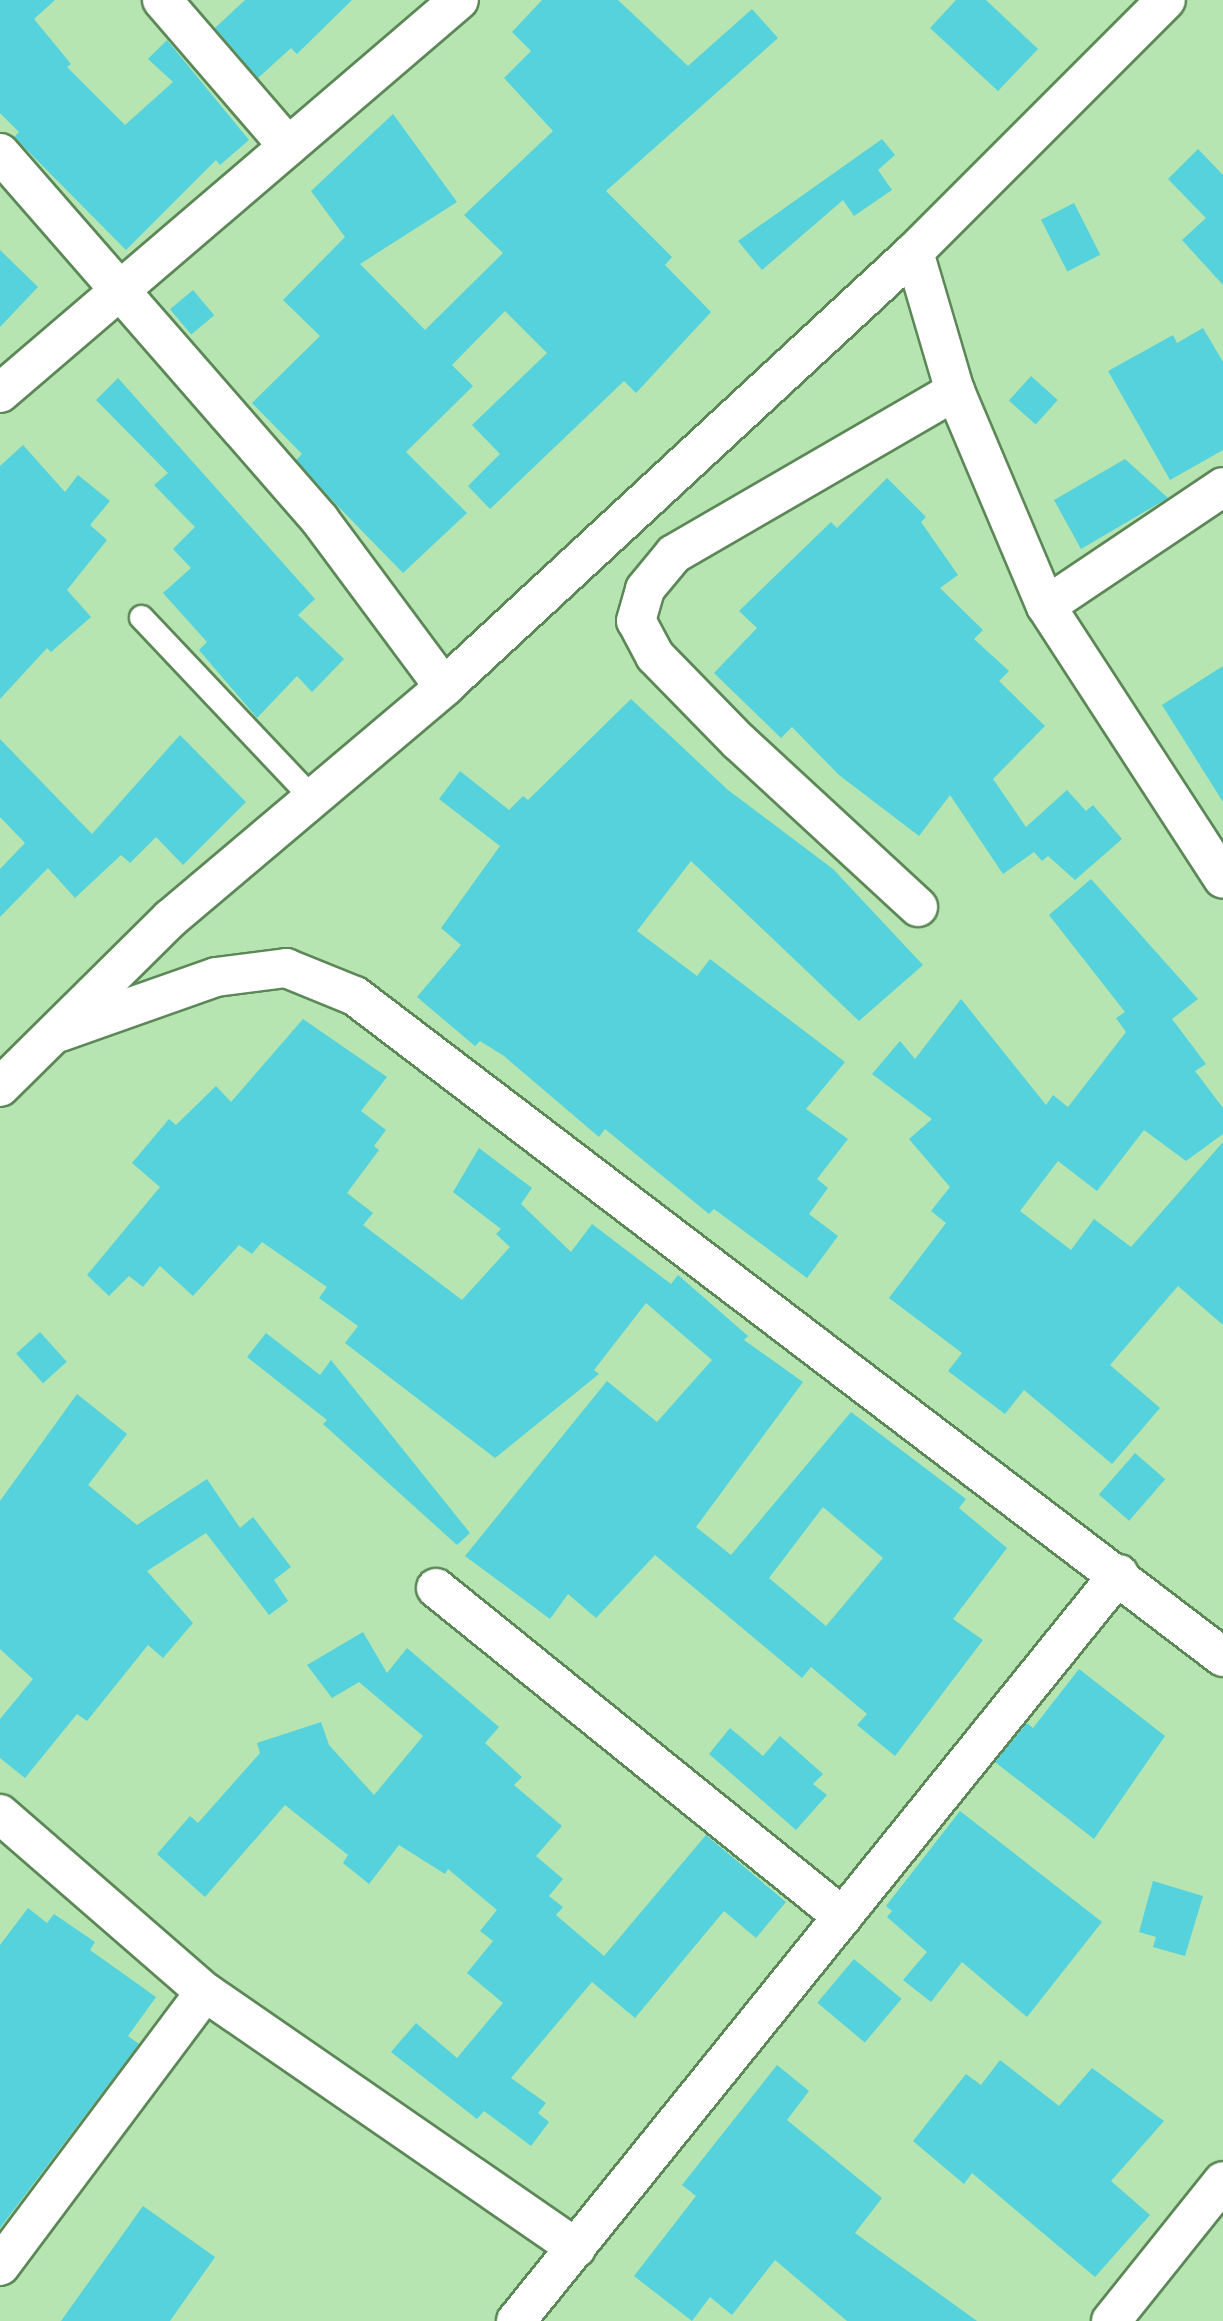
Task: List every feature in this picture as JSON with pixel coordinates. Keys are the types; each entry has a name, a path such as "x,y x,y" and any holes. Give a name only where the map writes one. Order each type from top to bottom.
{"street":[{"path":"162,0 288,146"},
{"path":"0,393 458,0"},
{"path":"0,1087 171,918 444,687 914,252 1166,0"},
{"path":"0,153 117,292 320,520 444,687"},
{"path":"914,252 955,391 1046,606 1223,879"},
{"path":"918,907 739,742 655,656 636,621 645,589 674,554 955,391"},
{"path":"1046,606 1223,487"},
{"path":"51,1035 239,974 286,968 355,996 1119,1574 1223,1657"},
{"path":"516,2321 1119,1574"},
{"path":"436,1588 843,1917"},
{"path":"0,1814 205,1992 576,2248"},
{"path":"0,2266 205,1992"},
{"path":"1111,2321 1223,2181"}],"lane":[{"path":"141,617 312,798"}],"building":[{"path":"0,0 55,0 34,19 71,64 67,67 125,125 173,82 148,59 167,40 249,140 220,165 216,160 126,250 14,137 19,132 0,113"},
{"path":"245,0 352,0 297,54 291,48 258,78 215,28"},
{"path":"542,0 618,0 688,66 752,9 778,38 606,191 672,257 665,265 711,312 636,393 624,381 490,509 468,486 500,454 472,425 547,353 505,311 452,365 473,386 406,452 467,513 403,573 296,460 302,454 252,403 320,336 283,300 345,237 311,191 393,114 457,202 360,264 425,330 503,253 464,215 553,131 504,78 531,51 512,32"},
{"path":"956,0 986,0 1038,49 998,91 930,28"},
{"path":"882,139 895,155 878,170 892,190 854,216 843,200 762,270 738,241"},
{"path":"1198,149 1223,175 1223,285 1182,240 1206,218 1168,179"},
{"path":"1074,203 1100,255 1067,271 1041,220"},
{"path":"0,250 38,287 0,327"},
{"path":"193,290 214,315 191,335 170,309"},
{"path":"1203,328 1223,362 1223,450 1170,480 1108,371 1173,335 1177,343"},
{"path":"1031,376 1058,400 1036,425 1009,401"},
{"path":"118,378 315,599 298,615 344,659 312,692 297,676 257,718 199,650 207,642 163,593 191,568 173,549 195,527 154,485 168,473 96,400"},
{"path":"23,445 65,492 78,475 110,501 90,525 107,540 67,590 91,617 51,652 47,648 0,699 0,466"},
{"path":"1125,459 1168,498 1081,549 1054,500"},
{"path":"887,478 926,517 921,522 958,575 940,588 983,630 974,639 1009,671 999,681 1045,726 993,779 1026,827 1067,790 1086,811 1093,805 1122,839 1075,880 1048,856 1042,861 1034,852 1003,874 950,795 919,836 839,775 792,727 781,738 714,673 757,628 739,611 831,522 837,528"},
{"path":"1223,666 1223,802 1162,705"},
{"path":"631,699 728,790 833,869 923,965 859,1021 691,861 637,931 697,976 710,959 845,1062 806,1109 848,1139 817,1179 828,1188 809,1214 838,1236 807,1278 714,1209 709,1214 605,1129 599,1137 504,1056 480,1041 475,1046 417,997 461,945 441,928 500,846 439,799 460,771 509,810 523,796 528,800"},
{"path":"180,735 246,802 183,865 156,837 130,863 121,855 75,898 48,868 0,917 0,869 25,843 0,817 0,739 92,834"},
{"path":"1091,879 1198,999 1172,1019 1206,1064 1195,1071 1223,1108 1223,1134 1186,1161 1144,1130 1097,1191 1058,1161 1020,1211 1071,1250 1094,1219 1131,1247 1223,1142 1223,1325 1178,1286 1110,1365 1160,1408 1112,1464 1024,1390 1005,1414 948,1371 962,1353 889,1298 946,1223 931,1211 950,1187 909,1139 932,1119 872,1074 900,1041 915,1059 961,999 1046,1105 1053,1095 1068,1107 1126,1032 1116,1018 1125,1012 1049,915"},
{"path":"303,1019 387,1077 361,1111 386,1130 374,1146 379,1150 347,1193 373,1213 363,1225 462,1300 510,1247 496,1234 501,1229 453,1192 479,1148 532,1188 521,1204 571,1252 592,1224 671,1284 678,1275 748,1336 744,1340 803,1382 696,1527 731,1555 851,1412 966,1499 959,1508 1007,1548 953,1619 983,1640 895,1756 857,1725 867,1714 811,1667 802,1678 655,1555 596,1618 568,1594 550,1619 465,1556 607,1381 657,1422 712,1360 646,1303 594,1370 599,1374 495,1458 345,1343 358,1326 319,1298 327,1287 262,1242 252,1254 239,1245 193,1296 160,1266 143,1287 129,1276 109,1296 87,1275 160,1187 132,1163 169,1119 176,1125 216,1086 231,1102","holes":["823,1507 883,1558 826,1626 769,1578"]},
{"path":"40,1332 67,1362 43,1383 16,1353"},
{"path":"266,1333 320,1375 331,1360 470,1533 457,1545 323,1424 327,1420 247,1357"},
{"path":"77,1394 127,1434 88,1485 137,1525 207,1479 240,1528 253,1517 291,1567 274,1580 288,1601 269,1615 206,1533 147,1571 193,1623 163,1658 148,1645 87,1721 77,1714 25,1778 0,1758 0,1719 33,1679 0,1649 0,1501"},
{"path":"1135,1453 1165,1479 1129,1521 1099,1495"},
{"path":"363,1632 387,1673 407,1648 499,1727 485,1743 522,1777 514,1785 562,1826 536,1856 563,1879 549,1896 563,1907 556,1915 604,1956 706,1835 786,1902 756,1938 724,1911 635,2018 592,1982 511,2078 546,2103 538,2113 549,2122 531,2146 484,2111 477,2119 391,2052 416,2023 457,2058 503,2003 467,1973 493,1941 480,1931 497,1910 448,1869 445,1874 399,1845 369,1884 343,1863 348,1855 285,1805 205,1897 157,1854 190,1816 198,1823 260,1753 257,1743 321,1722 329,1745 374,1795 423,1736 359,1682 332,1698 307,1665"},
{"path":"1079,1669 1165,1736 1094,1839 995,1762 1027,1723 1033,1728"},
{"path":"730,1728 763,1756 780,1736 823,1774 813,1784 827,1795 796,1830 709,1754"},
{"path":"960,1811 1102,1922 1027,2017 962,1962 931,2002 903,1980 927,1952 887,1917 892,1911 886,1906"},
{"path":"1153,1881 1203,1896 1185,1956 1153,1947 1156,1937 1139,1932"},
{"path":"28,1908 47,1923 54,1914 95,1942 90,1950 156,1997 128,2036 139,2044 0,2228 0,1945"},
{"path":"854,1959 901,1999 865,2043 817,2003"},
{"path":"1000,2060 1059,2106 1092,2068 1164,2121 1111,2181 1150,2215 1095,2277 972,2173 964,2184 913,2141 966,2074 981,2085"},
{"path":"777,2065 809,2091 787,2120 882,2198 855,2233 977,2321 847,2321 775,2260 732,2315 710,2297 692,2321 634,2276 696,2196 682,2185"},
{"path":"143,2206 215,2257 170,2321 61,2321"}]}
